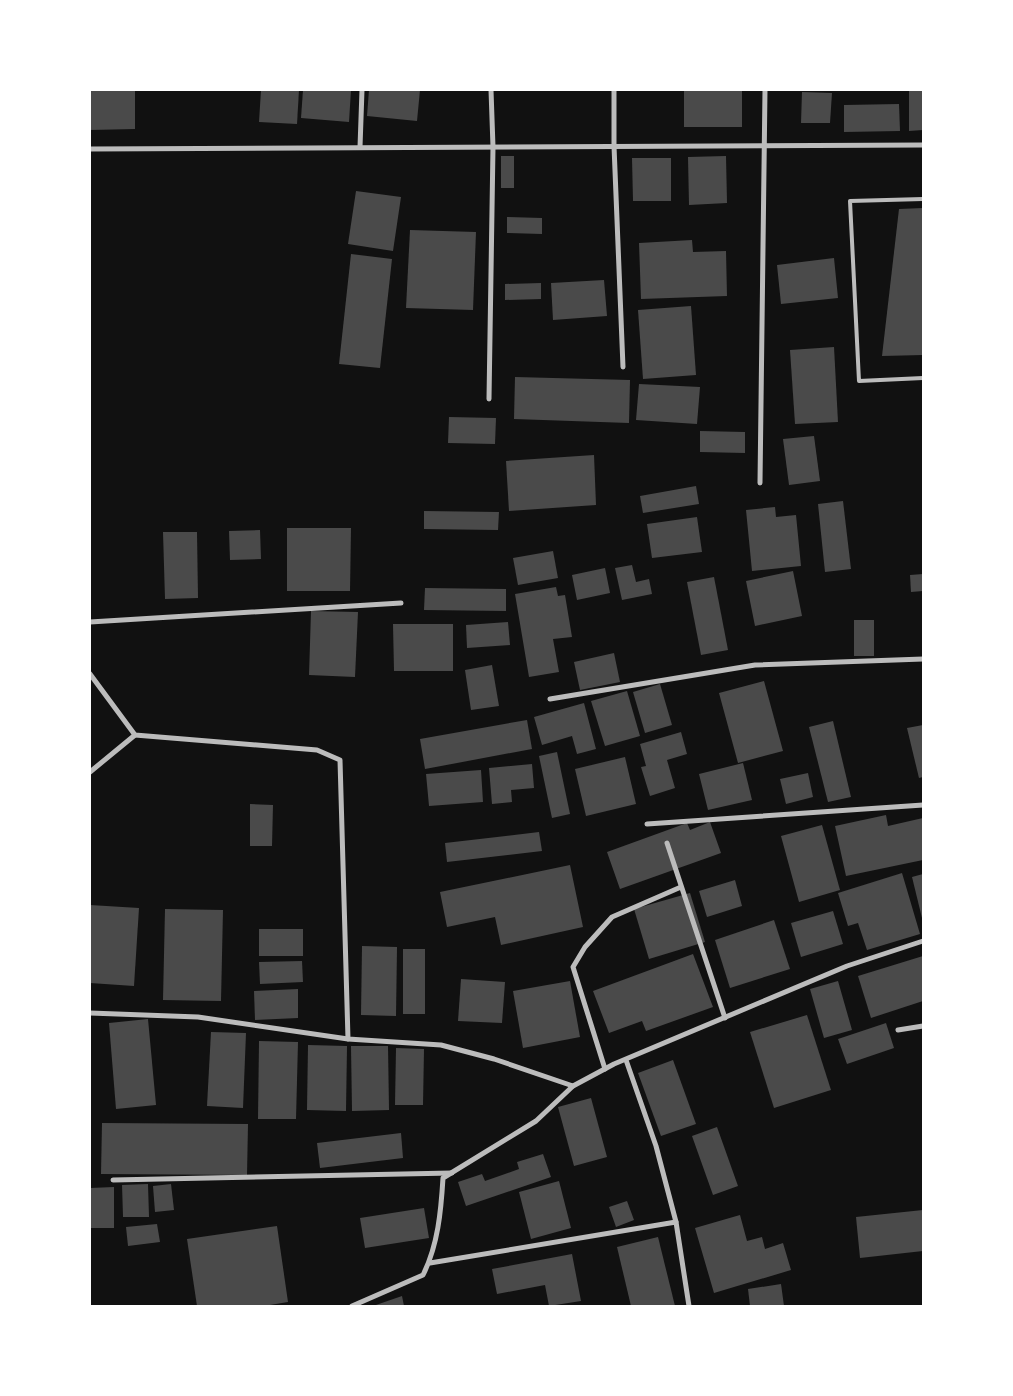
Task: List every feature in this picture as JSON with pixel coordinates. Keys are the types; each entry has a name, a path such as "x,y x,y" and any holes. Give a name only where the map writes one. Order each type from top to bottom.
{"street":[{"path":"360,147 362,90"},
{"path":"488,399 493,147 492,90"},
{"path":"614,90 614,146 622,367"},
{"path":"760,483 765,90"},
{"path":"90,149 923,145"},
{"path":"90,622 401,603"},
{"path":"550,699 755,665 923,659"},
{"path":"90,674 135,735"},
{"path":"90,772 135,735 317,750 340,760 348,1039"},
{"path":"647,824 923,805"},
{"path":"666,843 725,1018"},
{"path":"605,1069 573,967 585,948 612,917 681,887"},
{"path":"352,1306 423,1275 430,1262 440,1218 443,1178 536,1120 574,1086 605,1069 847,966 923,941"},
{"path":"90,1013 198,1017 348,1039 441,1045 494,1059 574,1086"},
{"path":"898,1030 923,1026"},
{"path":"626,1060 656,1146 676,1222 689,1306"},
{"path":"113,1180 452,1173"},
{"path":"430,1262 676,1222"}],"lane":[{"path":"923,199 850,201 859,381 923,378"}],"building":[{"path":"90,90 135,90 135,129 90,130"},
{"path":"261,90 299,90 297,124 259,122"},
{"path":"303,90 351,90 349,122 301,118"},
{"path":"369,90 420,90 417,121 367,116"},
{"path":"684,90 742,90 742,127 684,127"},
{"path":"909,90 923,90 923,130 909,131"},
{"path":"802,92 832,93 830,123 801,123"},
{"path":"899,104 900,131 844,132 844,105"},
{"path":"501,156 514,156 514,188 501,188"},
{"path":"726,156 727,203 689,205 688,157"},
{"path":"632,158 671,158 671,201 633,201"},
{"path":"356,191 401,197 393,251 348,244"},
{"path":"923,208 923,355 882,356 899,209"},
{"path":"507,217 542,218 542,234 507,233"},
{"path":"410,230 476,232 473,310 406,308"},
{"path":"692,240 693,252 726,251 727,296 641,299 639,243"},
{"path":"351,254 392,259 380,368 339,364"},
{"path":"834,258 838,298 781,304 777,265"},
{"path":"604,280 607,316 553,320 551,283"},
{"path":"541,283 541,299 505,300 505,284"},
{"path":"691,306 696,375 643,379 638,310"},
{"path":"834,347 838,422 795,424 790,350"},
{"path":"515,377 630,380 629,423 514,419"},
{"path":"639,384 700,387 697,424 636,420"},
{"path":"449,417 496,418 495,444 448,443"},
{"path":"700,431 745,432 745,453 700,452"},
{"path":"814,436 820,481 789,485 783,439"},
{"path":"594,455 596,505 509,511 506,461"},
{"path":"696,486 699,504 643,513 640,496"},
{"path":"843,501 851,569 825,572 818,504"},
{"path":"775,507 776,517 796,515 801,566 752,571 746,510"},
{"path":"424,511 499,512 498,530 424,529"},
{"path":"697,517 702,552 652,558 647,524"},
{"path":"287,528 351,528 350,591 287,591"},
{"path":"260,530 261,559 230,560 229,531"},
{"path":"163,532 197,532 198,598 165,599"},
{"path":"553,551 558,578 518,585 513,558"},
{"path":"632,565 636,582 649,579 652,594 622,600 615,568"},
{"path":"605,568 610,593 577,600 572,575"},
{"path":"793,571 802,616 755,626 746,581"},
{"path":"923,574 923,591 911,592 910,575"},
{"path":"714,577 728,650 701,655 687,582"},
{"path":"556,587 558,596 565,595 572,637 553,639 559,672 529,677 515,594"},
{"path":"425,588 506,589 506,611 424,610"},
{"path":"311,611 358,612 355,677 309,675"},
{"path":"854,620 874,620 874,656 854,656"},
{"path":"508,622 510,645 467,648 466,625"},
{"path":"393,624 453,624 453,671 394,671"},
{"path":"614,653 620,682 580,690 574,662"},
{"path":"492,665 499,706 471,710 465,670"},
{"path":"764,681 783,751 738,763 719,693"},
{"path":"660,684 672,725 645,733 633,692"},
{"path":"627,691 640,736 605,746 591,701"},
{"path":"584,703 596,749 577,754 572,736 542,745 534,717"},
{"path":"527,720 532,749 425,769 420,739"},
{"path":"833,721 851,797 828,802 809,727"},
{"path":"923,725 923,777 919,778 907,728"},
{"path":"681,732 687,754 667,760 675,788 650,796 641,767 646,766 640,744"},
{"path":"557,752 570,814 552,818 539,756"},
{"path":"625,757 636,804 586,816 575,769"},
{"path":"743,763 752,800 708,810 699,774"},
{"path":"532,764 534,788 511,790 512,802 492,804 489,768"},
{"path":"481,770 483,802 429,806 426,774"},
{"path":"808,773 813,797 786,804 780,779"},
{"path":"250,804 273,805 272,846 250,846"},
{"path":"886,815 888,826 923,818 923,860 846,876 835,826"},
{"path":"710,822 721,853 620,889 607,852 687,823 690,830"},
{"path":"822,825 840,890 799,902 781,836"},
{"path":"539,832 542,851 447,862 445,843"},
{"path":"570,865 583,927 501,945 495,917 447,927 440,892"},
{"path":"902,873 920,934 867,950 858,923 848,926 838,893"},
{"path":"923,874 923,918 922,918 912,877"},
{"path":"735,880 742,906 707,917 699,891"},
{"path":"690,893 705,942 649,959 634,909"},
{"path":"90,905 139,908 134,986 90,983"},
{"path":"165,909 223,910 221,1001 163,1000"},
{"path":"833,911 843,944 801,957 791,923"},
{"path":"774,920 790,969 730,988 715,940"},
{"path":"259,929 303,929 303,956 259,956"},
{"path":"362,946 397,947 396,1016 361,1015"},
{"path":"403,949 425,949 425,1014 403,1014"},
{"path":"693,954 713,1007 646,1031 642,1021 609,1033 593,991"},
{"path":"923,956 923,1001 871,1018 858,976"},
{"path":"302,961 303,982 260,984 259,962"},
{"path":"461,979 505,982 502,1023 458,1021"},
{"path":"570,981 580,1037 523,1048 513,991"},
{"path":"838,981 852,1030 824,1038 810,989"},
{"path":"298,989 298,1018 255,1020 254,991"},
{"path":"807,1015 831,1090 774,1108 750,1032"},
{"path":"148,1019 156,1105 116,1109 109,1023"},
{"path":"886,1023 894,1048 847,1064 838,1039"},
{"path":"211,1032 246,1033 243,1108 207,1106"},
{"path":"259,1041 298,1042 296,1119 258,1119"},
{"path":"308,1045 347,1046 346,1111 307,1110"},
{"path":"351,1046 388,1046 389,1110 352,1111"},
{"path":"396,1048 424,1049 423,1105 395,1105"},
{"path":"673,1060 696,1124 661,1136 638,1073"},
{"path":"591,1098 607,1157 574,1166 558,1107"},
{"path":"102,1123 248,1124 247,1175 101,1174"},
{"path":"717,1127 738,1186 713,1195 692,1136"},
{"path":"401,1133 403,1158 320,1168 317,1143"},
{"path":"543,1154 551,1177 466,1206 458,1182 482,1174 485,1181 519,1169 517,1162"},
{"path":"559,1181 571,1228 531,1239 519,1192"},
{"path":"148,1184 149,1217 123,1217 122,1185"},
{"path":"171,1184 174,1210 155,1212 153,1186"},
{"path":"114,1187 114,1228 90,1228 90,1188"},
{"path":"627,1201 634,1220 616,1227 609,1207"},
{"path":"424,1208 429,1238 365,1248 360,1218"},
{"path":"923,1210 923,1251 860,1258 856,1217"},
{"path":"740,1215 747,1241 762,1237 765,1249 783,1243 791,1270 714,1293 695,1228"},
{"path":"157,1224 160,1242 128,1246 126,1227"},
{"path":"277,1226 288,1302 264,1306 197,1306 187,1239"},
{"path":"658,1237 675,1306 631,1306 617,1247"},
{"path":"572,1254 581,1301 549,1306 545,1285 497,1294 492,1269"},
{"path":"781,1284 784,1306 750,1306 748,1289"},
{"path":"402,1296 404,1306 373,1306"}]}
